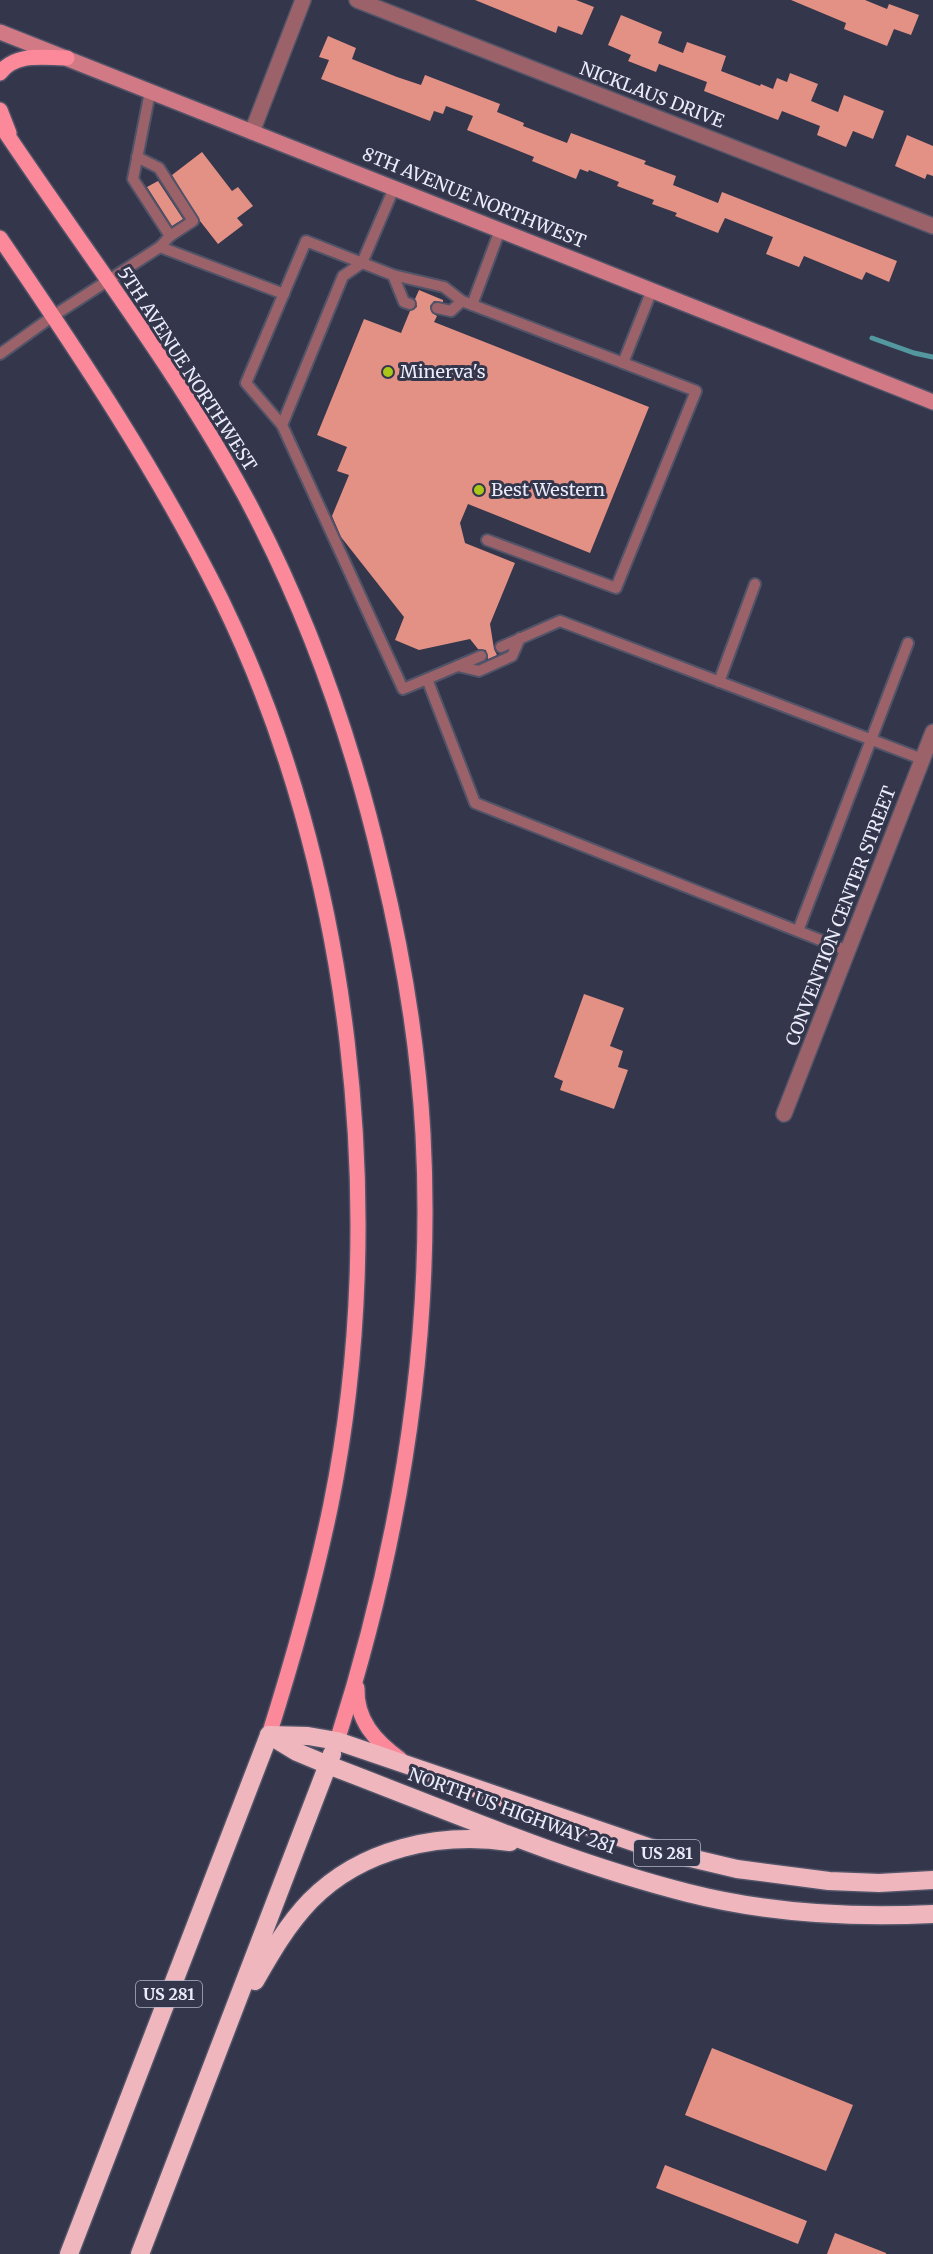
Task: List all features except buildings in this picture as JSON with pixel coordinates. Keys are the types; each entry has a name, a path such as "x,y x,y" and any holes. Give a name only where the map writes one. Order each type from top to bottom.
{"highway":[{"name":"NORTH US HIGHWAY 281","path":"268,1735 297,1735 337,1741 657,1850 737,1869 829,1881 933,1880"},
{"name":"NORTH US HIGHWAY 281","path":"268,1735 297,1752 328,1765 588,1863 690,1894 769,1908 852,1915 933,1914"},
{"name":"US 281","path":"69,2254 268,1735"},
{"name":"US 281","path":"140,2254 337,1741"},
{"name":"US 281","path":"207,2080 242,2004 277,1941 309,1901 329,1884 354,1868 398,1849 453,1838 485,1838 511,1842 588,1863"}],"main road":[{"name":"8TH AVENUE NORTHWEST","path":"0,32 933,402"},
{"path":"0,73 13,61 23,58 67,58"},
{"path":"0,110 7,144"},
{"name":"5TH AVENUE NORTHWEST","path":"0,124 7,144 58,207 208,431 245,497 302,617 327,680 370,814 399,940 423,1135 425,1249 419,1351 404,1476 388,1559 360,1666 337,1741"},
{"path":"0,238 119,416 165,492 221,600 260,690 292,778 307,830 330,932 349,1053 358,1186 357,1279 348,1395 329,1514 297,1645 268,1735"},
{"name":"US 281","path":"360,1666 357,1691 364,1721 372,1735 386,1749 412,1767"}],"street":[{"path":"252,132 303,0"},
{"name":"NICKLAUS DRIVE","path":"357,0 933,226"},
{"name":"CONVENTION CENTER STREET","path":"784,1114 933,732"}],"lane":[{"path":"150,92 133,179 170,236"},
{"path":"0,354 53,316 160,247 170,236 193,221 159,168 137,157"},
{"path":"282,425 344,276 362,263 394,188"},
{"path":"437,308 451,311 467,303 500,230"},
{"path":"481,656 403,689 282,425 246,383 306,241 393,275 444,287 467,303 696,391 616,588 488,540"},
{"path":"160,247 284,294"},
{"path":"393,275 404,302 411,304"},
{"path":"623,363 652,290"},
{"path":"719,682 755,584"},
{"path":"501,647 560,621 922,759"},
{"path":"458,666 479,671 512,656 520,638"},
{"path":"798,931 908,643"},
{"path":"427,679 474,803 848,951"}],"waterway":[{"path":"872,338 914,353 933,357"}],"place":[{"name":"Minerva's","path":"388,372"},
{"name":"Best Western","path":"479,490"}]}
